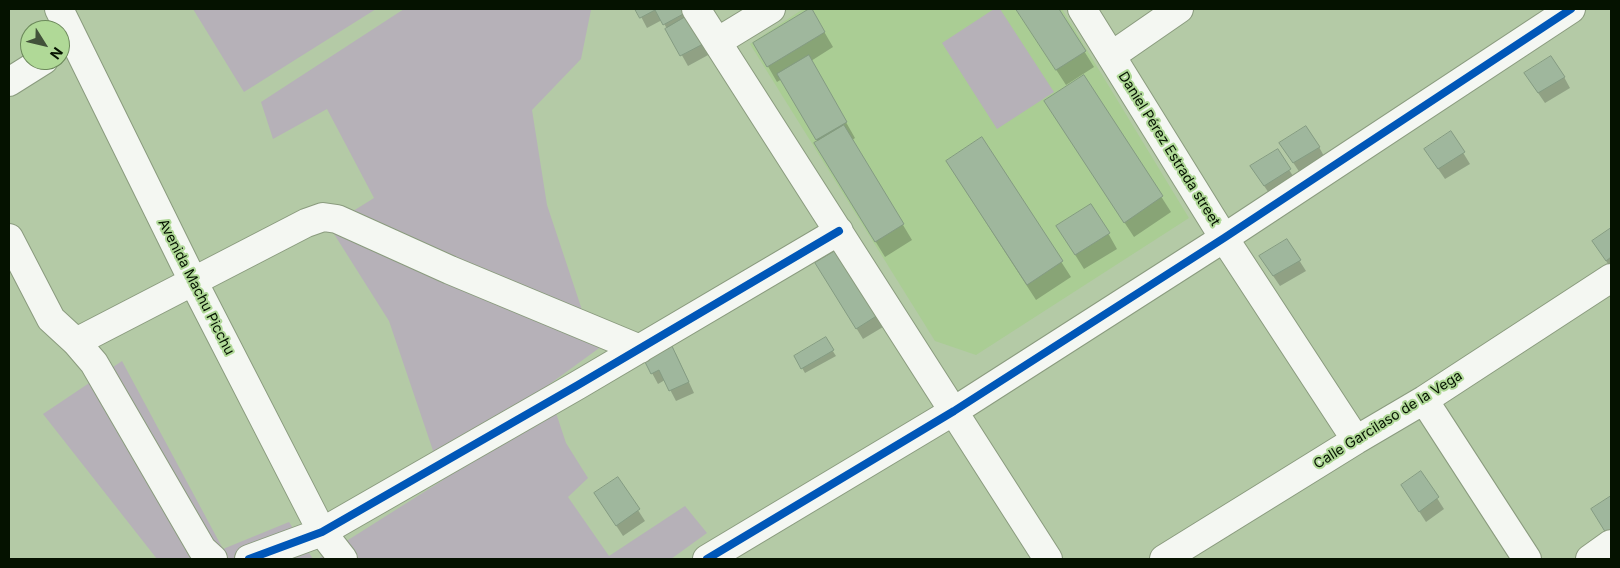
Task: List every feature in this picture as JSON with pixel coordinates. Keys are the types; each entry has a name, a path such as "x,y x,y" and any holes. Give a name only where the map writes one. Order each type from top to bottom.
{"street":[{"path":"696,9 1048,559"},
{"path":"717,42 771,9"},
{"name":"Daniel Pérez Estrada street","path":"1082,9 1224,238 1356,440"},
{"path":"1111,56 1179,9"},
{"path":"707,559 954,412 1224,238 1571,9"},
{"name":"Avenida Machu Picchu","path":"70,51 193,282 322,532 342,559"},
{"path":"9,82 28,70"},
{"path":"76,342 323,216 337,219 450,270 640,349"},
{"path":"249,559 322,532 640,349 839,231"},
{"path":"9,238 51,319 76,342 94,363 202,549 213,559"},
{"name":"Calle Garcilaso de la Vega","path":"1164,559 1424,400 1611,278"},
{"path":"1424,400 1526,559"},
{"path":"1590,559 1611,544"}],"shaded area":[{"path":"193,9 376,9 244,92"},
{"path":"404,9 591,10 581,59 532,110 547,205 588,328 602,346 547,386 566,443 588,478 568,497 609,556 685,506 707,533 671,559 318,559 443,480 389,321 329,226 374,198 327,109 273,139 261,102"},
{"path":"803,9 1062,9 1189,218 976,355 935,341 750,44"},
{"path":"994,9 1000,9 1054,92 997,129 942,43"},
{"path":"122,361 223,549 289,522 313,559 157,559 43,414"}],"building":[{"path":"635,9 682,9 685,13 663,25 655,10 640,18"},
{"path":"812,9 825,32 767,67 753,43"},
{"path":"1016,9 1059,9 1086,51 1056,70"},
{"path":"687,16 705,43 680,56 665,29"},
{"path":"809,55 847,122 816,140 777,74"},
{"path":"1551,56 1565,77 1538,93 1524,73"},
{"path":"1084,75 1163,196 1124,223 1044,101"},
{"path":"844,125 904,224 875,242 814,143"},
{"path":"1306,126 1320,147 1293,163 1279,143"},
{"path":"1451,131 1465,152 1438,169 1424,149"},
{"path":"982,137 1063,261 1027,285 946,161"},
{"path":"1278,149 1291,169 1264,186 1250,166"},
{"path":"1091,204 1110,233 1075,255 1056,226"},
{"path":"1611,228 1611,257 1606,261 1592,241"},
{"path":"1287,239 1301,260 1273,276 1259,256"},
{"path":"837,250 878,315 856,329 815,263"},
{"path":"826,337 834,350 801,369 794,356"},
{"path":"670,342 689,382 669,391 659,370 651,374 642,356"},
{"path":"1421,471 1439,497 1419,512 1401,485"},
{"path":"618,477 640,509 616,526 594,493"},
{"path":"1611,496 1611,536 1609,538 1591,509"}],"cycle path":[{"path":"707,559 954,411 1224,238 1571,9"},
{"path":"249,559 322,532 578,385 839,231"}]}
